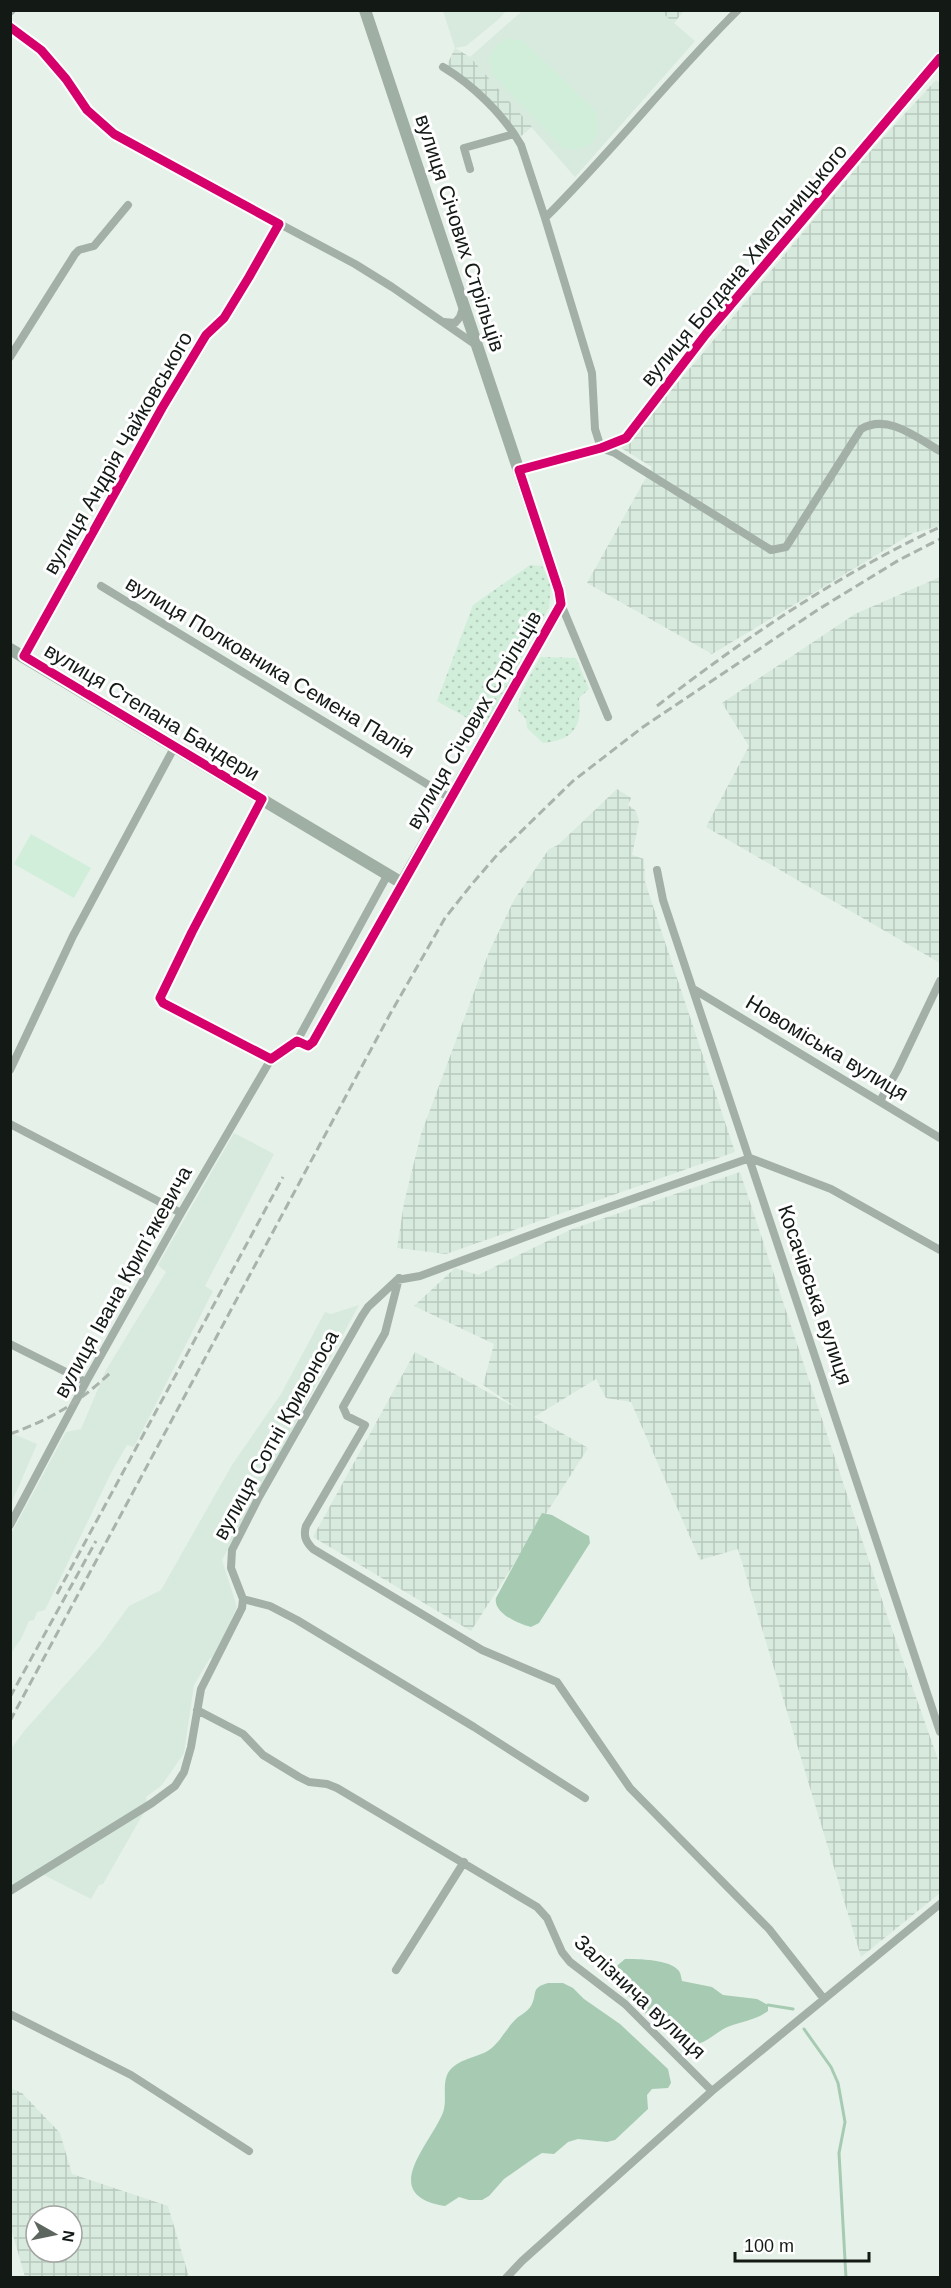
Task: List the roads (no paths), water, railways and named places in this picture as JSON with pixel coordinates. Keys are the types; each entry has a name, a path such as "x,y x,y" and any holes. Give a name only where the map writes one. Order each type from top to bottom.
{"street":[{"name":"вулиця Січових Стрільців","path":"365,10 559,591 561,604 608,717"},
{"path":"545,218 586,177 710,38 738,10"},
{"path":"10,27 41,50 66,79 87,110 114,134 355,264 476,345"},
{"name":"вулиця Богдана Хмельницького","path":"519,470 602,448 628,436 706,334 940,58"},
{"path":"443,67 461,78 474,90 514,134 521,145 590,365 595,429 602,448 615,453 771,550 786,547 861,429 870,424 889,424 940,451"},
{"path":"470,169 464,148 514,134"},
{"path":"10,357 75,254 79,250 94,246 128,206"},
{"name":"вулиця Андрія Чайковського","path":"24,656 162,408 206,335 224,318 279,224"},
{"path":"443,322 457,321 464,305"},
{"name":"вулиця Полковника Семена Палія","path":"101,586 450,798"},
{"name":"вулиця Січових Стрільців","path":"402,883 561,604"},
{"name":"вулиця Степана Бандери","path":"10,649 402,883"},
{"path":"10,1070 73,936 175,746"},
{"name":"Косачівська вулиця","path":"657,870 663,900 695,990 940,1731"},
{"path":"387,874 297,1041 308,1046 313,1042 402,883"},
{"path":"880,1101 940,981"},
{"name":"Новоміська вулиця","path":"695,990 940,1138"},
{"name":"вулиця Івана Крипʼякевича","path":"10,1525 86,1382 271,1059 297,1041"},
{"path":"10,1124 182,1213"},
{"path":"824,1999 769,1929 630,1788 557,1682 483,1650 313,1549 307,1543 304,1533 365,1425 347,1416 343,1407 385,1333 399,1278 420,1276 750,1158 831,1189 940,1250"},
{"name":"вулиця Сотні Кривоноса","path":"243,1599 231,1568 231,1555 235,1543 365,1311 399,1278"},
{"path":"10,1344 86,1382"},
{"path":"10,1891 152,1803 175,1786 186,1767 204,1681 235,1625 243,1599 270,1606 297,1620 474,1727 585,1798"},
{"name":"Залізнича вулиця","path":"197,1710 243,1734 263,1755 299,1777 309,1782 327,1784 337,1788 464,1862 543,1912 552,1926 562,1952 570,1962 625,2004 712,2091"},
{"path":"396,1970 464,1862"},
{"path":"506,2277 712,2091 940,1904"},
{"path":"10,2014 131,2075 249,2151"}],"waterway":[{"path":"768,2005 793,2009"},
{"path":"804,2029 831,2067 838,2083 845,2122 839,2153 846,2278"}],"railway":[{"path":"657,706 724,656 829,586 902,545 940,527"},
{"path":"10,1721 389,1016 445,918 497,855 573,781 643,727 819,609 899,560 940,539"},
{"path":"57,1594 283,1177"},
{"path":"10,1434 64,1409 111,1372"},
{"path":"10,1697 96,1541"}]}
